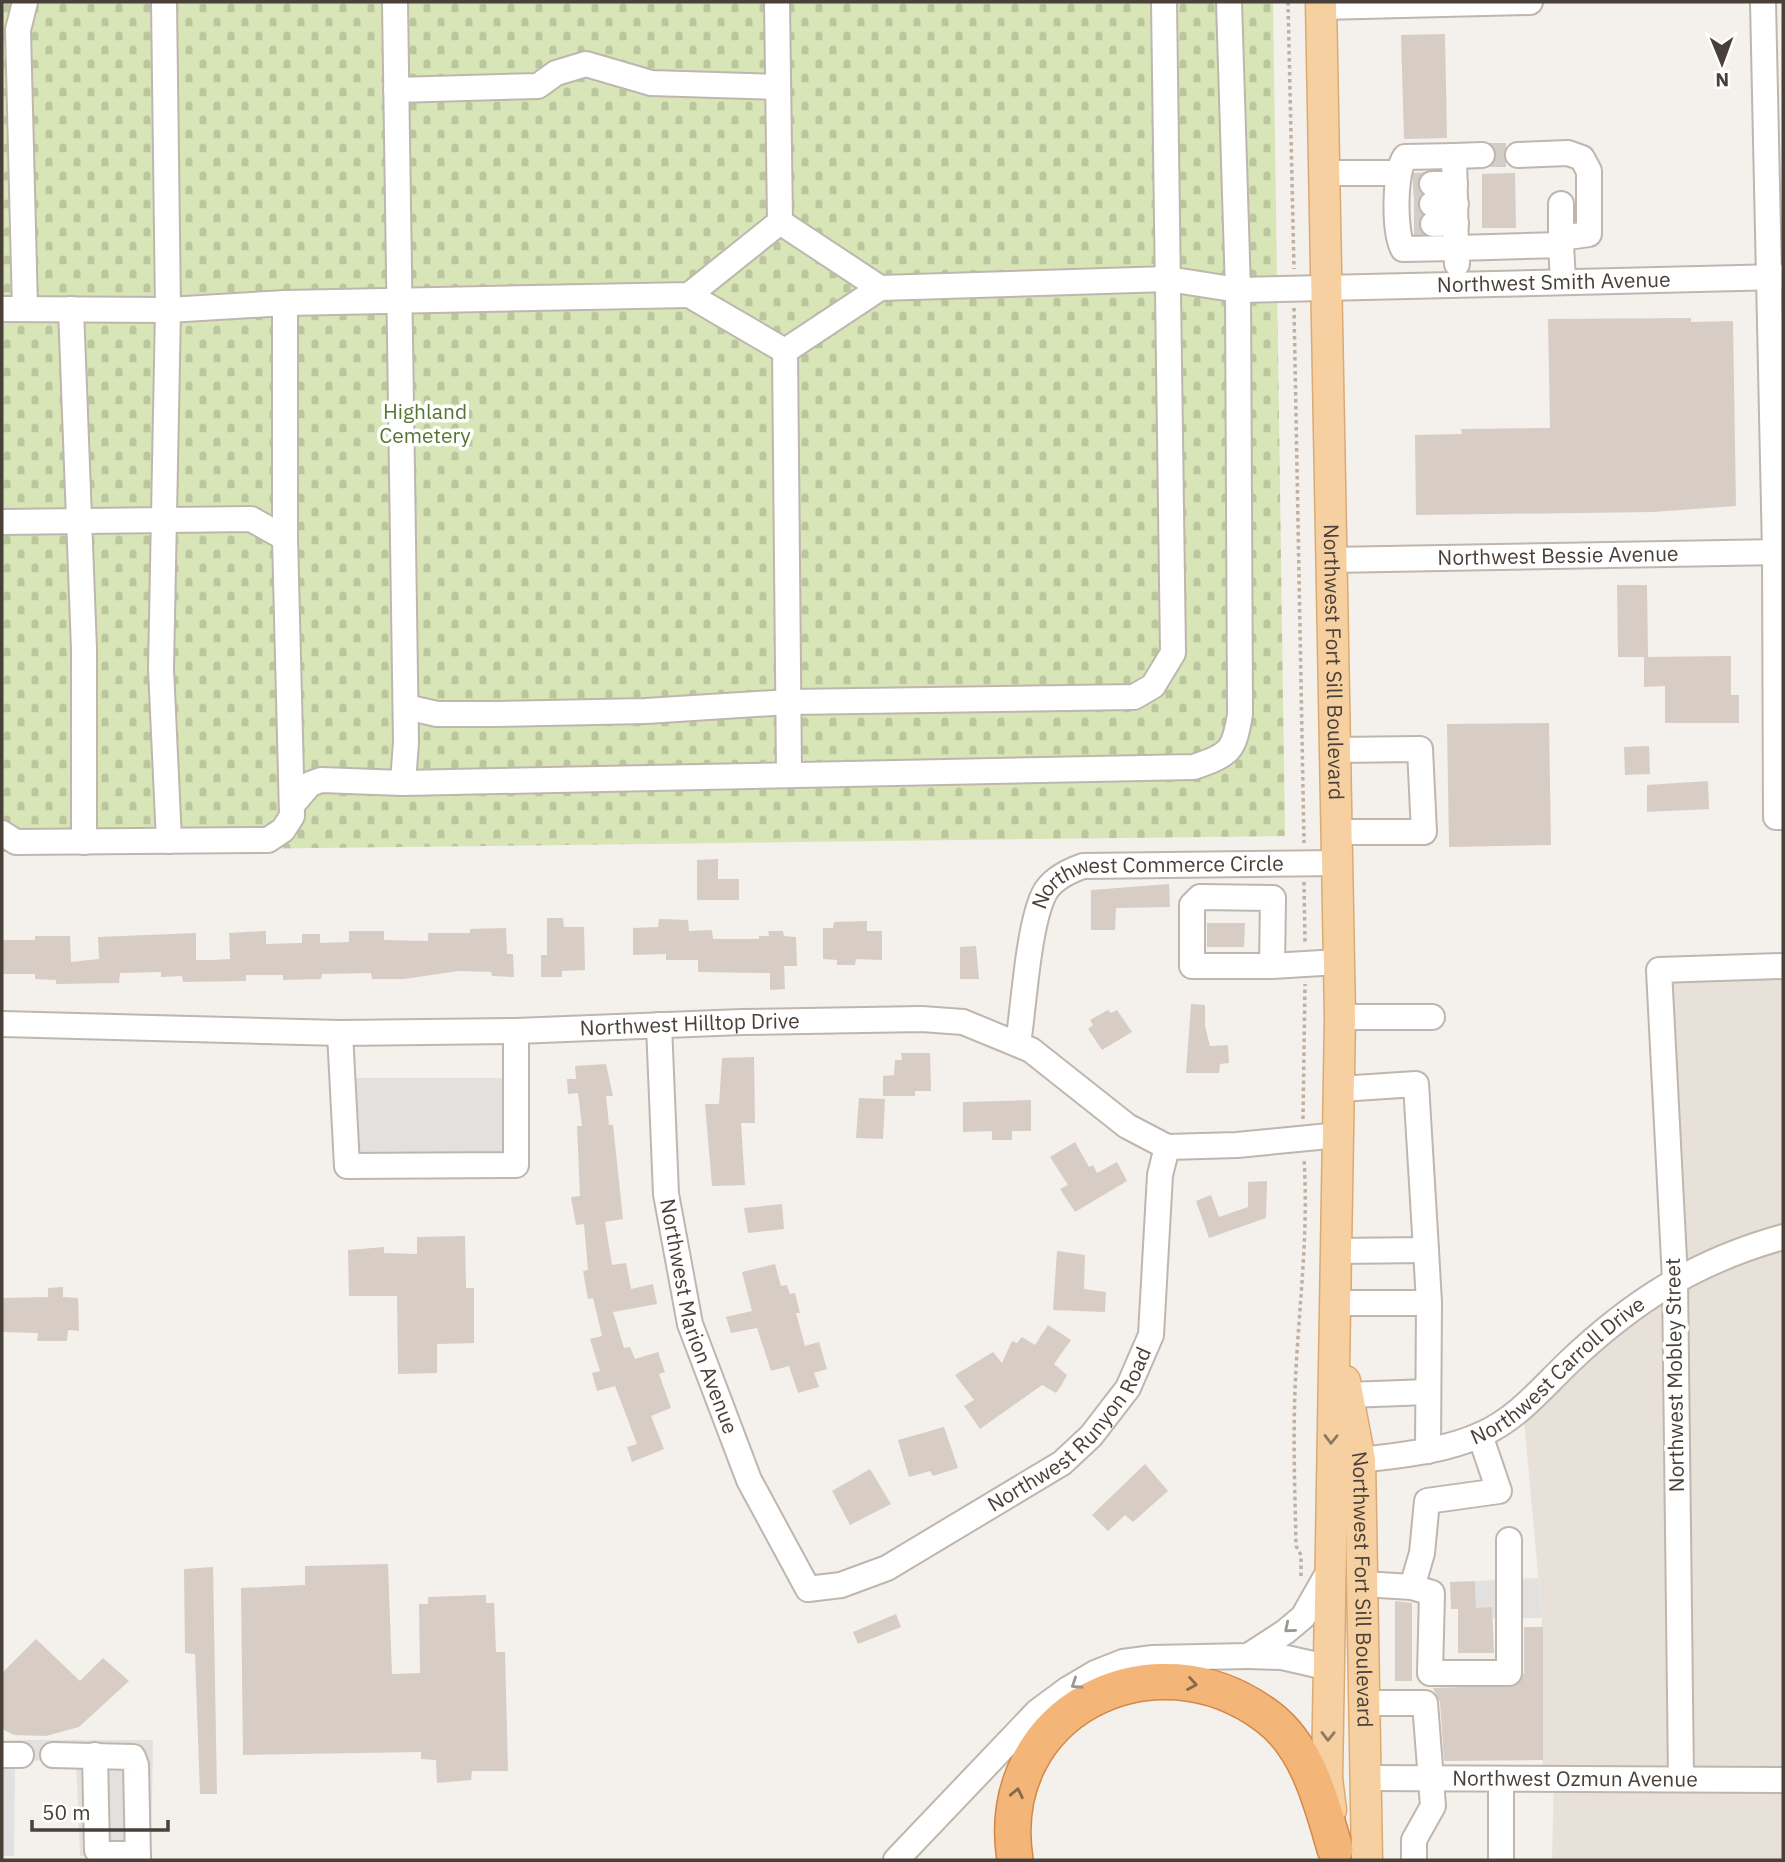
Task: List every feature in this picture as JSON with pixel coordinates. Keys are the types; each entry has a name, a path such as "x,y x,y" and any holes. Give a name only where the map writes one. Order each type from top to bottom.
{"highway":[{"path":"1015,1860 1013,1823 1019,1781 1041,1742 1052,1729 1084,1703 1102,1693 1144,1681 1187,1682 1209,1687 1243,1702 1269,1718 1285,1734 1309,1773 1346,1856"}],"main road":[{"name":"Northwest Fort Sill Boulevard","path":"1321,4 1324,286 1340,1017 1328,1573 1330,1668 1327,1778 1346,1856"},
{"name":"Northwest Fort Sill Boulevard","path":"1334,1312 1360,1460 1366,1709 1365,1778 1346,1856"},
{"path":"1330,1668 1348,1684 1366,1709"}],"street":[{"path":"25,2 18,30 13,309 168,310 285,303 688,295 785,351"},
{"path":"164,2 168,310 161,670 169,841"},
{"path":"395,2 406,707 403,783"},
{"path":"777,2 780,222"},
{"path":"406,707 437,714 646,711 789,702 1134,697 1153,686 1173,653 1164,2"},
{"path":"293,803 310,784 321,780 403,783 789,773 1194,767 1219,758 1235,743 1240,714 1238,290 1229,2"},
{"path":"1321,4 1531,2"},
{"path":"1763,2 1774,132 1780,817"},
{"path":"396,90 538,86 556,73 586,64 651,83 778,87"},
{"path":"1454,156 1398,238 1403,249 1561,242 1589,234 1589,171 1582,158 1568,153 1518,155"},
{"path":"1457,284 1456,248 1423,202 1405,157 1482,155"},
{"path":"1323,173 1423,202"},
{"path":"1561,204 1563,281"},
{"path":"780,222 880,288 785,351"},
{"path":"688,295 780,222"},
{"name":"Northwest Smith Avenue","path":"880,288 1168,279 1238,290 1777,277"},
{"path":"2,832 16,842 268,839 283,830 292,816 285,538 285,303"},
{"path":"71,309 77,521 84,649 84,842"},
{"path":"785,351 789,773"},
{"path":"251,519 285,498"},
{"path":"2,522 251,519 285,538"},
{"name":"Northwest Bessie Avenue","path":"1330,560 1779,552"},
{"path":"290,728 299,748 321,780"},
{"path":"1335,750 1420,750 1424,832 1338,831"},
{"name":"Northwest Commerce Circle","path":"1018,1044 1036,921 1045,892 1064,873 1083,866 1337,863"},
{"path":"1251,864 1251,898"},
{"path":"1198,865 1200,897"},
{"path":"1272,966 1273,898 1200,897 1192,905 1192,965 1272,966 1338,962"},
{"name":"Northwest Mobley Street","path":"1681,1779 1675,1279 1659,970 1783,966"},
{"path":"1340,1017 1432,1017"},
{"name":"Northwest Hilltop Drive","path":"2,1024 340,1033 516,1031 922,1019 963,1023 1031,1050 1127,1126 1167,1147 1237,1145 1339,1135"},
{"name":"Northwest Marion Avenue","path":"659,1025 666,1194 690,1324 749,1480 808,1589"},
{"path":"340,1033 347,1166 516,1165 516,1031"},
{"path":"1340,1089 1416,1084 1429,1303 1427,1451"},
{"name":"Northwest Runyon Road","path":"808,1589 841,1585 887,1568 1062,1463 1091,1436 1128,1388 1151,1335 1160,1175 1167,1147"},
{"name":"Northwest Carroll Drive","path":"1360,1460 1427,1451 1480,1436 1523,1409 1614,1322 1675,1279 1748,1247 1783,1237"},
{"path":"1336,1251 1426,1250"},
{"path":"1334,1312 1429,1303"},
{"path":"1348,1395 1428,1392"},
{"path":"1412,1587 1422,1553 1427,1501 1499,1492 1480,1436"},
{"path":"1363,1584 1412,1587 1432,1593 1430,1673 1509,1673 1509,1540"},
{"path":"1248,1656 1303,1617 1328,1573"},
{"path":"896,1860 1037,1712 1095,1672 1123,1662 1153,1658 1248,1656 1282,1657 1330,1668"},
{"path":"1366,1709 1425,1703 1433,1806 1415,1840 1414,1860"},
{"path":"52,1755 95,1755 133,1757 136,1765 138,1857 106,1854 97,1850 95,1755"},
{"name":"Northwest Ozmun Avenue","path":"1365,1778 1783,1780"},
{"path":"1501,1779 1501,1860"}],"shaded area":[{"path":"1783,966 1783,1860 1552,1860 1554,1779 1543,1779 1542,1618 1523,1409 1675,1279 1659,970"},
{"path":"354,1078 503,1078 505,1158 357,1158"},
{"path":"1538,1578 1542,1618 1492,1618 1476,1608 1475,1581"},
{"path":"2,1740 153,1740 151,1857 80,1856 76,1760 15,1761 14,1856 2,1856"}],"green space":[{"name":"Highland Cemetery","path":"2,2 1273,2 1285,836 2,852"}],"building":[{"path":"1445,34 1447,138 1404,139 1401,35"},
{"path":"1515,173 1516,228 1482,228 1482,174"},
{"path":"1691,318 1691,322 1733,321 1736,506 1653,512 1416,515 1415,435 1462,434 1461,429 1550,428 1548,319"},
{"path":"1617,585 1647,585 1648,657 1618,657"},
{"path":"1731,656 1731,695 1739,695 1739,723 1665,723 1665,686 1644,687 1644,657"},
{"path":"1549,723 1551,845 1449,847 1447,724"},
{"path":"1649,746 1650,774 1625,775 1624,747"},
{"path":"1708,781 1709,809 1647,812 1647,785"},
{"path":"718,859 718,879 739,879 739,900 697,900 697,860"},
{"path":"1169,884 1170,907 1116,908 1115,930 1091,930 1091,890"},
{"path":"547,918 563,918 564,927 584,927 585,970 562,971 562,977 541,977 541,955 547,955"},
{"path":"659,919 688,920 689,931 712,930 713,939 759,939 759,936 769,936 768,931 783,931 784,936 796,937 797,966 784,966 785,989 770,990 770,973 698,972 698,960 666,960 666,954 633,955 633,928 658,927"},
{"path":"867,921 867,931 882,931 882,960 856,959 855,965 837,965 837,960 823,959 823,928 833,928 834,922"},
{"path":"1207,923 1245,923 1244,947 1207,947"},
{"path":"506,928 507,954 513,954 514,977 492,976 491,972 458,971 404,979 372,979 371,973 322,974 321,979 283,980 283,975 246,975 246,981 183,982 182,976 161,977 161,972 120,973 119,983 56,984 56,980 35,979 35,974 2,974 2,940 35,940 35,936 70,936 71,962 99,959 98,937 196,933 196,960 214,960 230,959 229,933 266,931 266,944 302,943 302,934 320,934 320,943 349,942 349,931 384,931 384,940 428,941 428,933 470,933 470,929"},
{"path":"976,946 979,979 960,979 960,947"},
{"path":"1191,1004 1205,1005 1205,1026 1210,1046 1228,1045 1229,1063 1220,1064 1219,1073 1186,1073"},
{"path":"1108,1010 1111,1013 1117,1010 1132,1032 1102,1050 1088,1029 1093,1025 1090,1020"},
{"path":"901,1053 930,1053 931,1091 915,1091 915,1096 883,1096 883,1076 894,1075 895,1060 902,1060"},
{"path":"754,1057 755,1123 741,1123 745,1185 712,1186 705,1104 719,1104 722,1058"},
{"path":"606,1064 613,1096 606,1096 609,1125 613,1125 623,1219 605,1222 612,1265 626,1263 631,1289 653,1284 657,1304 613,1312 624,1348 630,1347 635,1359 658,1352 665,1372 659,1374 671,1408 651,1416 664,1449 632,1462 627,1447 637,1444 615,1386 597,1391 592,1373 600,1371 590,1339 602,1336 593,1298 588,1299 583,1271 588,1270 584,1224 576,1225 571,1197 580,1196 577,1126 582,1126 578,1093 568,1094 567,1079 576,1079 575,1066"},
{"path":"859,1098 885,1099 883,1139 856,1138"},
{"path":"1031,1100 1031,1131 1012,1131 1012,1140 992,1140 992,1131 963,1132 963,1102"},
{"path":"1075,1142 1089,1167 1093,1165 1097,1173 1117,1162 1127,1181 1075,1212 1060,1189 1068,1185 1050,1157"},
{"path":"1267,1181 1266,1218 1209,1238 1196,1201 1211,1195 1219,1217 1248,1207 1248,1182"},
{"path":"782,1204 784,1229 748,1233 744,1208"},
{"path":"465,1236 466,1288 474,1288 474,1343 437,1344 437,1373 398,1374 397,1296 349,1296 348,1250 384,1247 384,1253 417,1254 417,1237"},
{"path":"1057,1251 1085,1255 1084,1289 1106,1292 1105,1312 1053,1310"},
{"path":"775,1264 781,1286 787,1285 790,1294 795,1293 800,1313 796,1313 805,1346 819,1342 827,1369 814,1373 819,1387 798,1393 789,1366 771,1371 757,1328 731,1333 726,1317 752,1311 742,1272"},
{"path":"63,1287 63,1297 78,1298 79,1331 68,1330 67,1341 37,1341 38,1333 2,1332 2,1298 48,1297 48,1288"},
{"path":"1048,1325 1071,1340 1054,1364 1067,1375 1061,1386 1056,1393 1042,1385 980,1429 964,1406 974,1400 955,1375 993,1352 1002,1363 1012,1341 1017,1343 1022,1337 1035,1345"},
{"path":"944,1427 958,1468 933,1476 930,1471 909,1477 898,1440"},
{"path":"1145,1464 1168,1491 1133,1522 1125,1515 1108,1531 1092,1515"},
{"path":"870,1469 891,1504 850,1525 832,1491"},
{"path":"388,1564 392,1674 420,1673 419,1604 428,1604 428,1597 486,1595 486,1603 494,1603 496,1652 505,1652 508,1771 472,1771 471,1780 437,1783 436,1760 421,1759 421,1752 243,1755 241,1588 305,1585 305,1566"},
{"path":"213,1567 217,1794 200,1794 195,1654 185,1653 184,1569"},
{"path":"1475,1581 1476,1608 1492,1607 1494,1653 1458,1653 1458,1609 1451,1609 1450,1582"},
{"path":"1395,1601 1412,1603 1412,1681 1395,1681"},
{"path":"896,1614 901,1627 858,1644 853,1632"},
{"path":"1524,1627 1543,1627 1543,1760 1444,1761 1440,1702 1433,1688 1517,1685 1524,1673"},
{"path":"36,1639 80,1681 103,1658 129,1681 79,1727 46,1736 14,1735 2,1729 2,1673"}],"tunnel":[{"path":"1482,155 1518,155"},
{"path":"1413,185 1432,184"},
{"path":"1414,204 1432,204"},
{"path":"1414,224 1433,224"}]}
